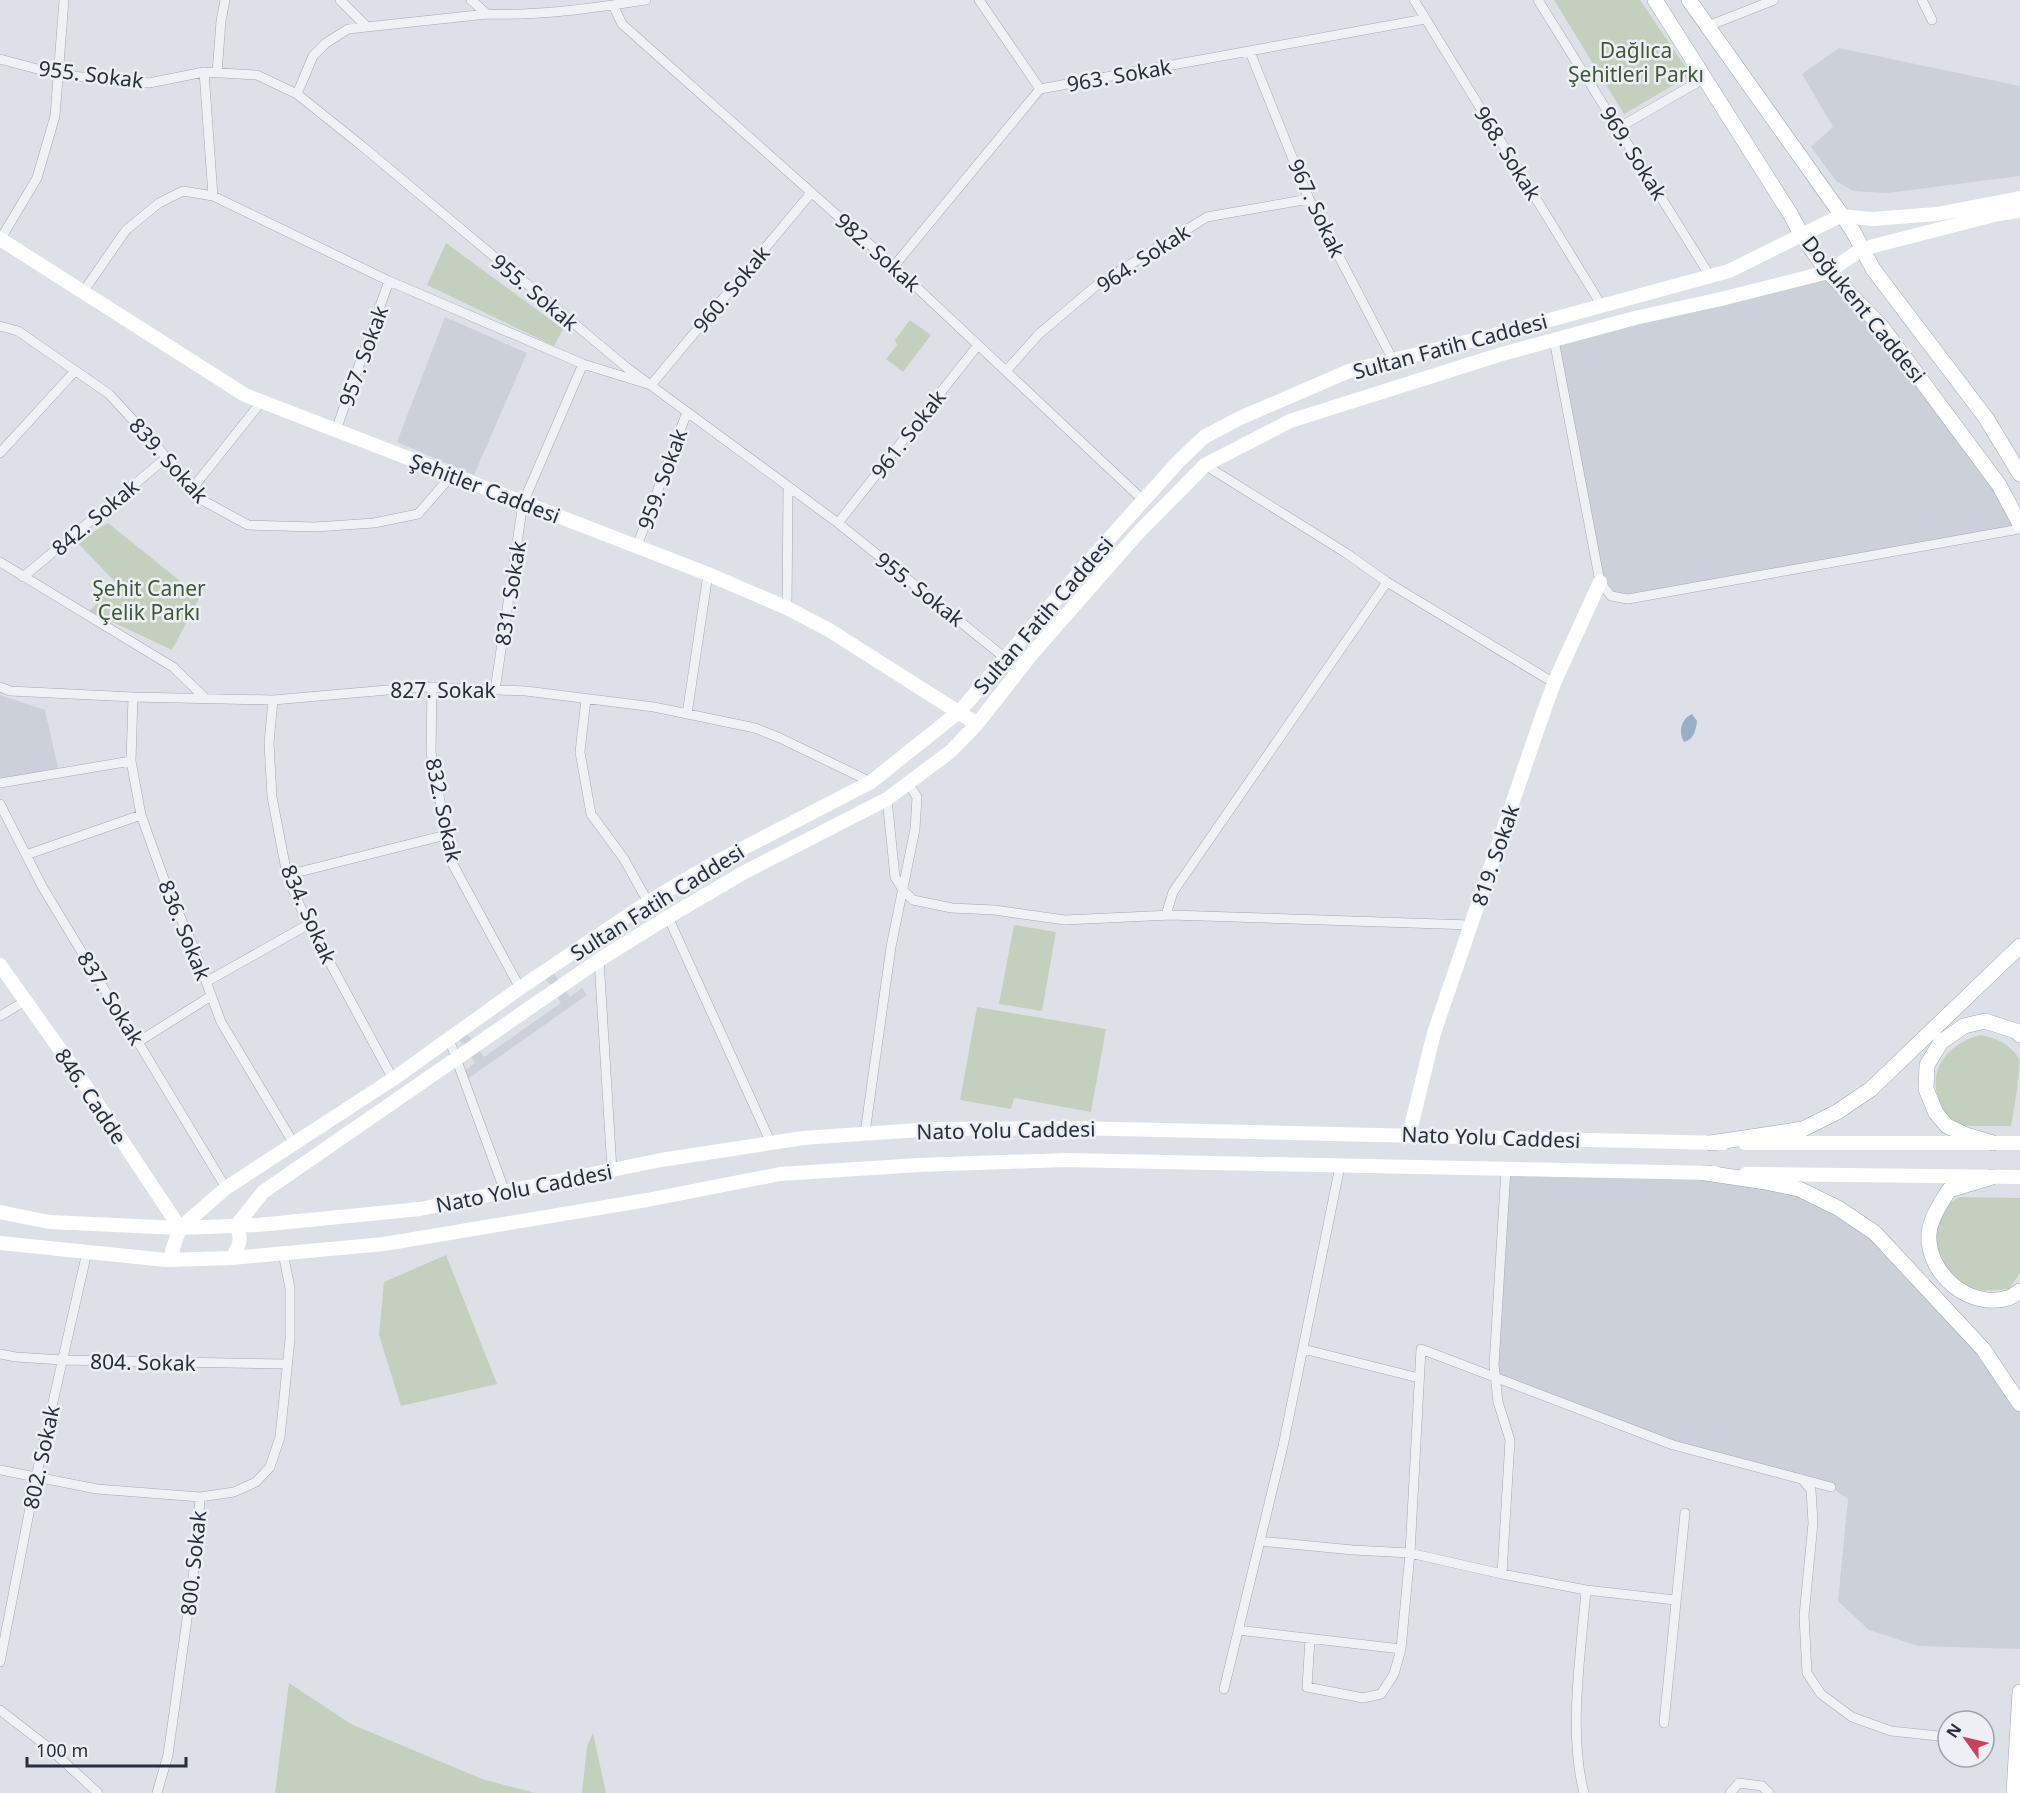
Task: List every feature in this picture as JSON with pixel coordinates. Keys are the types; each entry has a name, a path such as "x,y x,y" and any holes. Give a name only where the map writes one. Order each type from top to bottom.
{"main road":[{"name":"Doğukent Caddesi","path":"1655,0 1791,214 1802,236 1828,272 1881,326 1999,485 2020,524"},
{"name":"Doğukent Caddesi","path":"1689,0 1852,231 1873,269 1986,418 2020,474"},
{"path":"1840,216 1872,219 1937,214 2020,198"},
{"name":"Sultan Fatih Caddesi","path":"236,1226 262,1192 598,960 743,873 887,799 951,751 977,724 1020,670 1138,533 1205,465 1290,421 1502,354 1635,318 1721,300 1828,272 1862,249 1998,214 2020,211"},
{"name":"Sultan Fatih Caddesi","path":"180,1228 226,1188 393,1079 520,988 648,902 707,867 871,782 960,711 1143,500 1204,437 1240,418 1349,371 1506,332 1729,271 1840,216"},
{"name":"Şehitler Caddesi","path":"0,239 245,395 637,546 787,608 829,630 960,711 977,724"},
{"name":"819. Sokak","path":"1409,1134 1434,1033 1554,683 1600,582"},
{"path":"1711,1143 1803,1129 1837,1112 1871,1089 2020,946"},
{"name":"846. Cadde","path":"0,965 81,1079 180,1228"},
{"path":"1994,1143 1966,1135 1947,1126 1936,1113 1926,1089 1927,1065 1941,1042 1964,1026 1986,1022 2016,1031 2020,1035"},
{"name":"Nato Yolu Caddesi","path":"0,1212 49,1222 180,1228 236,1226 420,1209 661,1160 803,1138 933,1129 1072,1128 1409,1134 1711,1143 2018,1143"},
{"name":"Nato Yolu Caddesi","path":"0,1243 176,1260 232,1257 384,1244 647,1200 780,1174 919,1165 1065,1160 2018,1177"},
{"path":"1706,1173 1799,1189 1838,1208 1875,1233 1983,1349 2020,1404"},
{"path":"1992,1177 1948,1190 1936,1211 1929,1234 1933,1256 1942,1276 1961,1292 1985,1299 2008,1298 2020,1291"},
{"path":"232,1257 239,1246 241,1234 236,1226"},
{"path":"176,1260 172,1251 180,1228"},
{"path":"2014,1793 2020,1692"}],"street":[{"path":"0,239 37,178 55,116 60,75 64,0"},
{"path":"217,73 225,0"},
{"path":"340,0 366,26"},
{"path":"471,0 487,14"},
{"path":"297,94 313,56 326,43 348,29 646,0"},
{"path":"979,0 1040,88"},
{"name":"968. Sokak","path":"1414,0 1602,306"},
{"name":"969. Sokak","path":"1538,0 1710,276"},
{"path":"1708,26 1774,0"},
{"path":"1922,0 1932,20"},
{"name":"982. Sokak","path":"613,5 622,24 894,266 1143,500"},
{"name":"963. Sokak","path":"894,266 1040,88 1425,19"},
{"name":"967. Sokak","path":"1250,52 1309,199 1393,360"},
{"name":"955. Sokak","path":"0,59 60,75 149,83 204,72 257,75 297,94 626,367 838,524 1020,670"},
{"path":"204,72 213,196"},
{"path":"1618,128 1705,78"},
{"path":"83,292 126,230 159,203 183,191 213,196 390,281 583,364 651,385"},
{"name":"960. Sokak","path":"651,385 811,192"},
{"name":"964. Sokak","path":"1006,371 1039,334 1097,285 1207,217 1309,199"},
{"name":"957. Sokak","path":"336,430 390,281"},
{"name":"839. Sokak","path":"0,326 18,331 109,394 202,500 248,525 327,526 374,523 418,514 452,475"},
{"path":"1554,340 1600,582 1611,596 1628,599 2020,529"},
{"name":"961. Sokak","path":"838,524 978,345"},
{"name":"831. Sokak","path":"495,690 523,502 583,364"},
{"path":"0,453 75,370"},
{"path":"192,489 262,402"},
{"name":"959. Sokak","path":"637,546 687,412"},
{"name":"842. Sokak","path":"23,577 166,458"},
{"path":"1205,465 1346,553 1387,582 1554,683"},
{"path":"787,608 788,487"},
{"path":"0,562 173,667 205,698"},
{"path":"687,714 708,574"},
{"path":"1166,915 1173,892 1387,582"},
{"name":"827. Sokak","path":"0,687 10,691 133,697 273,700 432,687 526,691 654,707 755,728 871,782"},
{"name":"832. Sokak","path":"432,687 430,752 451,861 520,988"},
{"name":"836. Sokak","path":"133,697 131,761 141,815 165,882 193,946 220,1022 294,1144"},
{"path":"586,699 580,752 591,814 624,860 648,902"},
{"name":"834. Sokak","path":"273,700 269,743 272,797 287,875 309,924 393,1079"},
{"path":"0,783 131,761"},
{"path":"866,1134 889,958 916,818 917,797 908,783"},
{"path":"887,799 895,877 913,900 952,908 994,910 1065,920 1166,915 1471,925"},
{"name":"837. Sokak","path":"0,804 55,907 226,1188"},
{"path":"26,855 141,815"},
{"path":"287,875 446,835"},
{"path":"668,917 771,1143"},
{"path":"206,982 309,924"},
{"path":"598,960 612,1170"},
{"path":"138,1042 211,996"},
{"path":"0,1016 25,1001"},
{"path":"449,1039 506,1192"},
{"path":"1224,1689 1283,1446 1340,1166"},
{"path":"1502,1574 1510,1440 1498,1402 1494,1376 1506,1169"},
{"name":"802. Sokak","path":"0,1662 36,1477 87,1252"},
{"path":"200,1497 234,1492 256,1482 270,1467 280,1437 290,1339 290,1288 283,1253"},
{"path":"1303,1349 1419,1378"},
{"path":"1311,1639 1307,1687 1363,1698 1381,1694 1394,1674 1401,1649 1410,1552 1421,1349 1673,1445 1831,1486"},
{"name":"804. Sokak","path":"0,1354 62,1360 286,1364"},
{"name":"800. Sokak","path":"0,1470 97,1489 200,1497 197,1548 168,1755 157,1793"},
{"path":"1802,1479 1811,1490 1813,1523 1804,1616 1807,1673 1821,1694 1852,1717 1891,1731 1936,1736"},
{"path":"1664,1723 1685,1513"},
{"path":"1260,1541 1353,1550 1410,1552 1502,1574 1586,1590 1675,1600"},
{"path":"1584,1793 1578,1769 1578,1693 1586,1590"},
{"path":"1238,1630 1401,1649"},
{"path":"0,1710 49,1748 98,1793"},
{"path":"1730,1793 1739,1783 1762,1786 1769,1793"}],"shaded area":[{"path":"1839,48 2020,86 2020,176 1887,193 1853,191 1836,181 1811,147 1833,127 1802,74"},
{"path":"1828,272 1999,485 2020,529 1628,599 1611,596 1600,582 1554,340"},
{"path":"445,317 527,353 474,475 397,442"},
{"path":"0,695 45,710 58,768 0,780"},
{"path":"558,954 563,960 551,969 570,997 582,988 587,995 469,1078 464,1071 475,1063 470,1055 460,1065 448,1057 450,1053 464,1045 456,1036 441,1037","holes":["543,975 550,985 542,990 548,998 555,993 561,1003 484,1057 464,1030"]},
{"path":"1506,1169 1766,1182 1875,1233 2020,1404 2020,1649 1918,1646 1869,1630 1838,1601 1848,1499 1831,1487 1673,1445 1495,1376"}],"green space":[{"name":"Dağlıca Şehitleri Parkı","path":"1554,0 1640,0 1691,75 1624,114"},
{"path":"446,243 563,329 554,346 427,285"},
{"path":"910,320 931,335 903,372 886,359 897,345 895,340"},
{"name":"Şehit Caner Çelik Parkı","path":"108,523 200,597 172,650 89,611 116,583 77,542"},
{"path":"1014,925 1056,932 1042,1011 999,1004"},
{"path":"977,1007 1106,1029 1091,1112 1014,1098 1011,1109 960,1100"},
{"path":"1980,1035 2002,1042 2019,1059 2011,1126 1961,1126 1942,1109 1936,1081 1942,1061 1958,1045"},
{"path":"1960,1197 2020,1198 2020,1273 2009,1289 1973,1290 1953,1280 1946,1272 1938,1251 1937,1227 1944,1207"},
{"path":"446,1255 497,1384 401,1406 379,1335 384,1282"},
{"path":"289,1683 351,1724 482,1779 535,1793 275,1793"},
{"path":"593,1733 606,1793 582,1793 587,1746"}],"water":[{"path":"1692,714 1697,721 1695,731 1690,739 1684,742 1681,734 1682,726 1685,719"}]}
